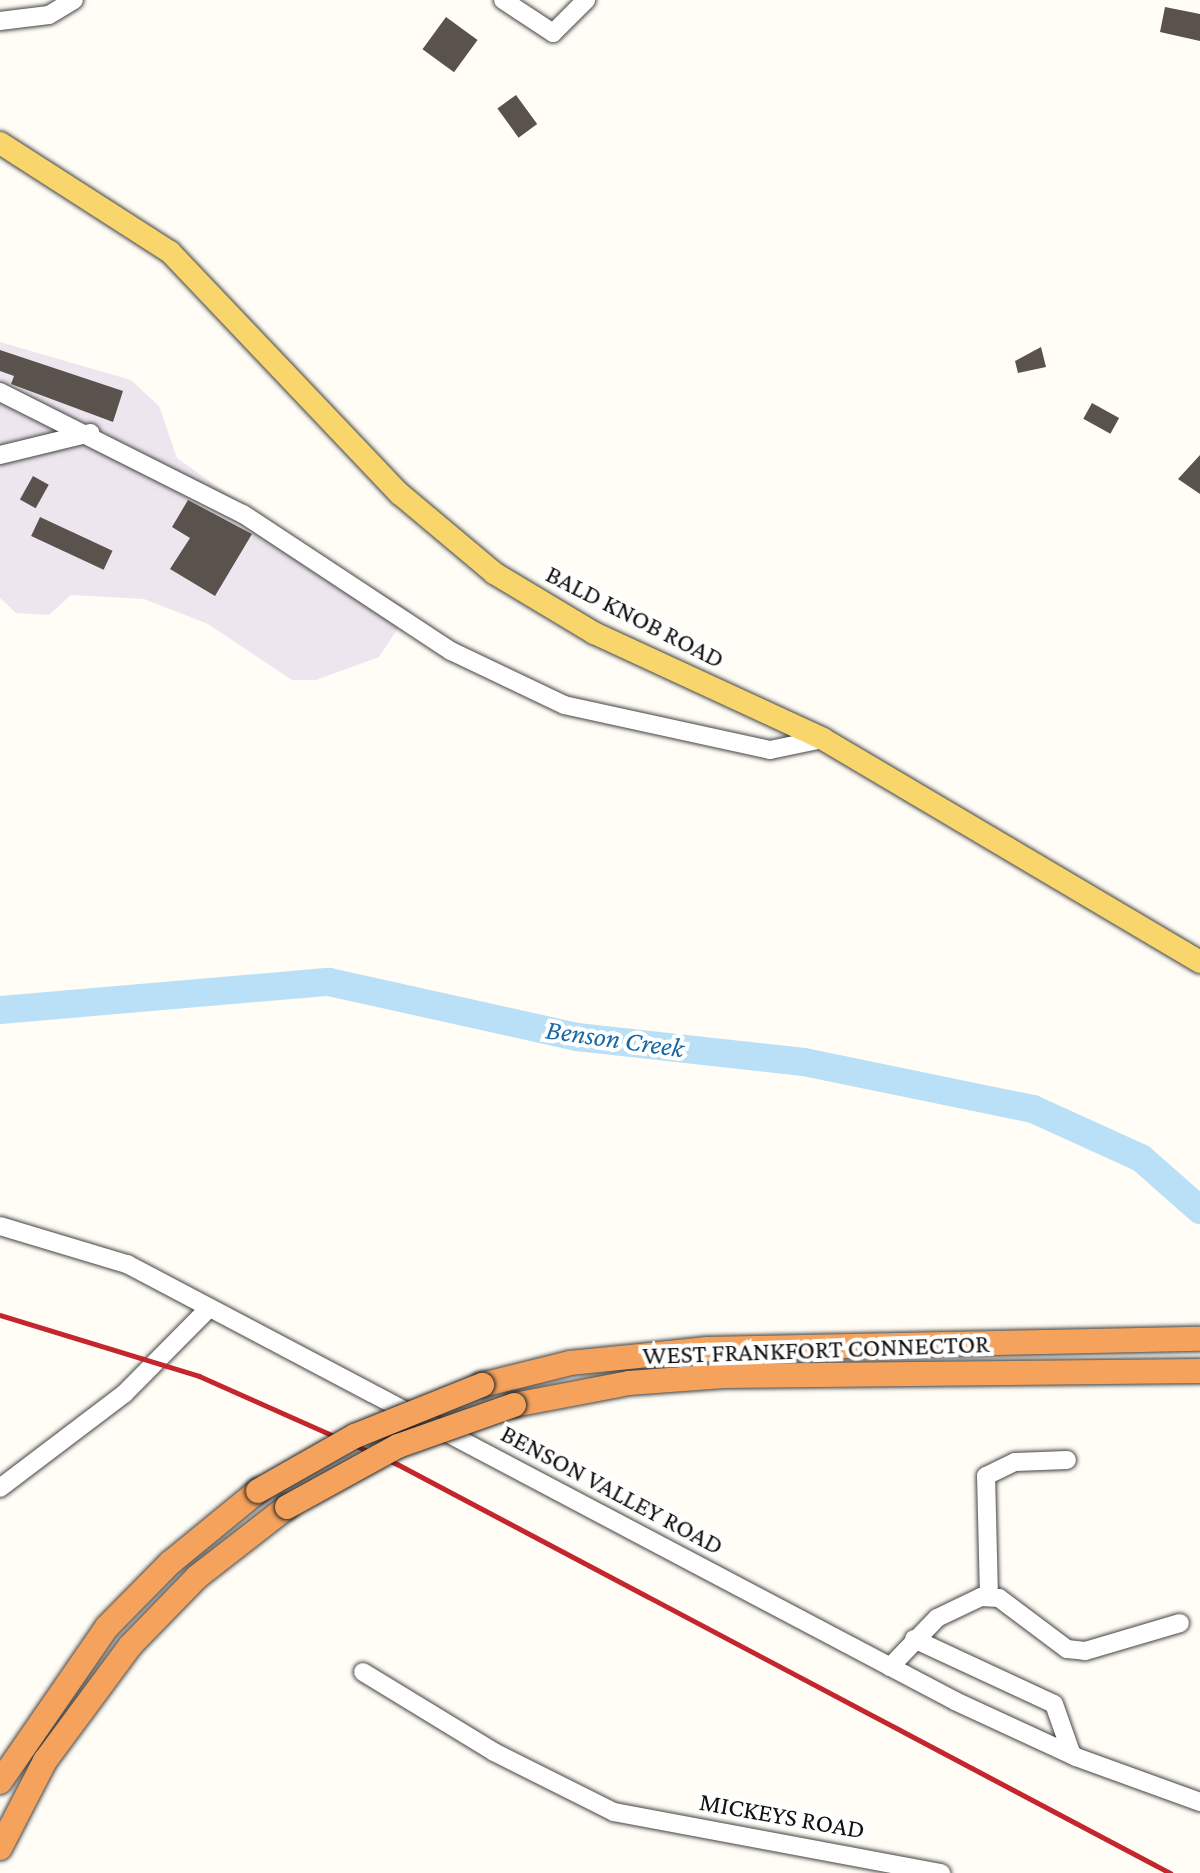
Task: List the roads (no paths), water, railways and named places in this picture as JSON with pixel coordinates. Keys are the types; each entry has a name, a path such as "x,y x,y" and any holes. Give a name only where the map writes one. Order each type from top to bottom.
{"highway":[{"name":"WEST FRANKFORT CONNECTOR","path":"0,1782 108,1626 170,1563 258,1491 355,1436 482,1385 661,1352 1200,1339"},
{"name":"WEST FRANKFORT CONNECTOR","path":"0,1848 45,1761 130,1646 197,1577 287,1507 398,1446 514,1405 629,1383 708,1377 1190,1371"}],"main road":[{"name":"BALD KNOB ROAD","path":"0,143 170,252 400,494 494,573 594,633 823,739 1200,962"}],"street":[{"path":"0,21 49,15 74,0"},
{"path":"503,0 553,33 586,0"},
{"path":"0,392 90,433 243,514 451,651 564,705 770,750 823,739"},
{"path":"0,455 90,433"},
{"name":"BENSON VALLEY ROAD","path":"0,1226 91,1249 209,1308 890,1667 1072,1755 1200,1802"},
{"path":"0,1488 124,1394 209,1308"},
{"path":"989,1597 986,1476 1015,1462 1067,1460"},
{"path":"890,1667 914,1639 956,1606 989,1597 1067,1649 1085,1651 1180,1623"},
{"path":"914,1639 1054,1704 1072,1755"},
{"name":"MICKEYS ROAD","path":"363,1672 494,1752 614,1812 941,1873"}],"waterway":[{"name":"Benson Creek","path":"0,1010 329,982 577,1037 804,1062 1033,1109 1141,1158 1200,1210"}],"railway":[{"path":"0,1315 199,1376 397,1464 1170,1873"}]}
